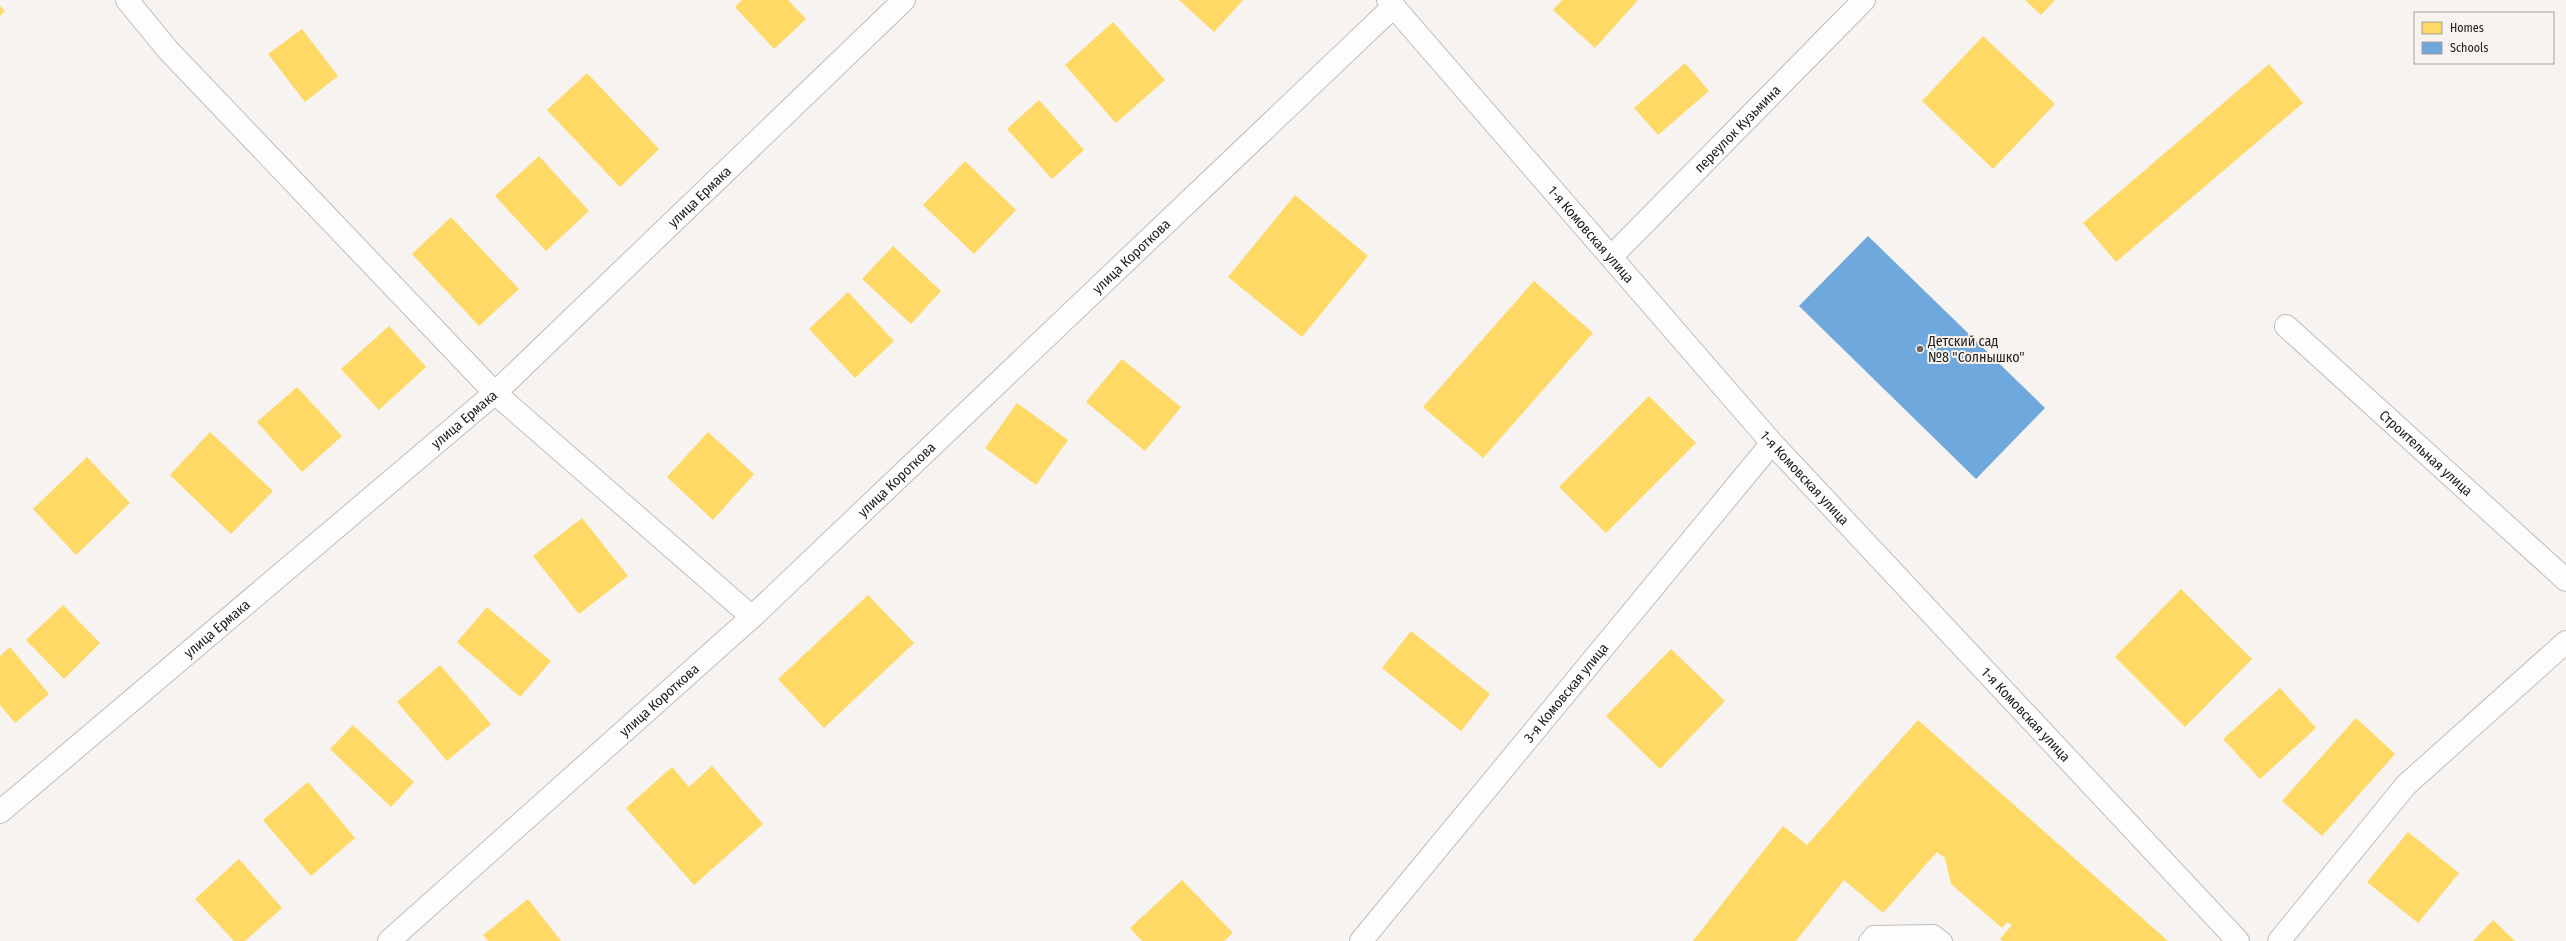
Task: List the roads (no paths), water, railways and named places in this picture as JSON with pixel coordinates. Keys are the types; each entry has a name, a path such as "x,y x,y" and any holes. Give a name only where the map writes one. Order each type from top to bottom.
{"street":[{"path":"127,0 168,50 495,393 752,617"},
{"name":"улица Ермака","path":"0,812 495,393 904,0"},
{"name":"переулок Кузьмина","path":"1611,257 1864,0"},
{"name":"1-я Комовская улица","path":"1391,3 1772,444 2238,941"},
{"name":"улица Короткова","path":"390,941 752,617 1391,3"},
{"name":"Строительная улица","path":"2286,326 2566,580"},
{"name":"3-я Комовская улица","path":"1367,939 1772,444"},
{"path":"2279,941 2406,785 2566,642"}],"lane":[{"path":"1867,941 1873,934 1934,933 1944,941"}],"place":[{"name":"Детский сад №8 \"Солнышко\"","path":"1920,349"}]}
